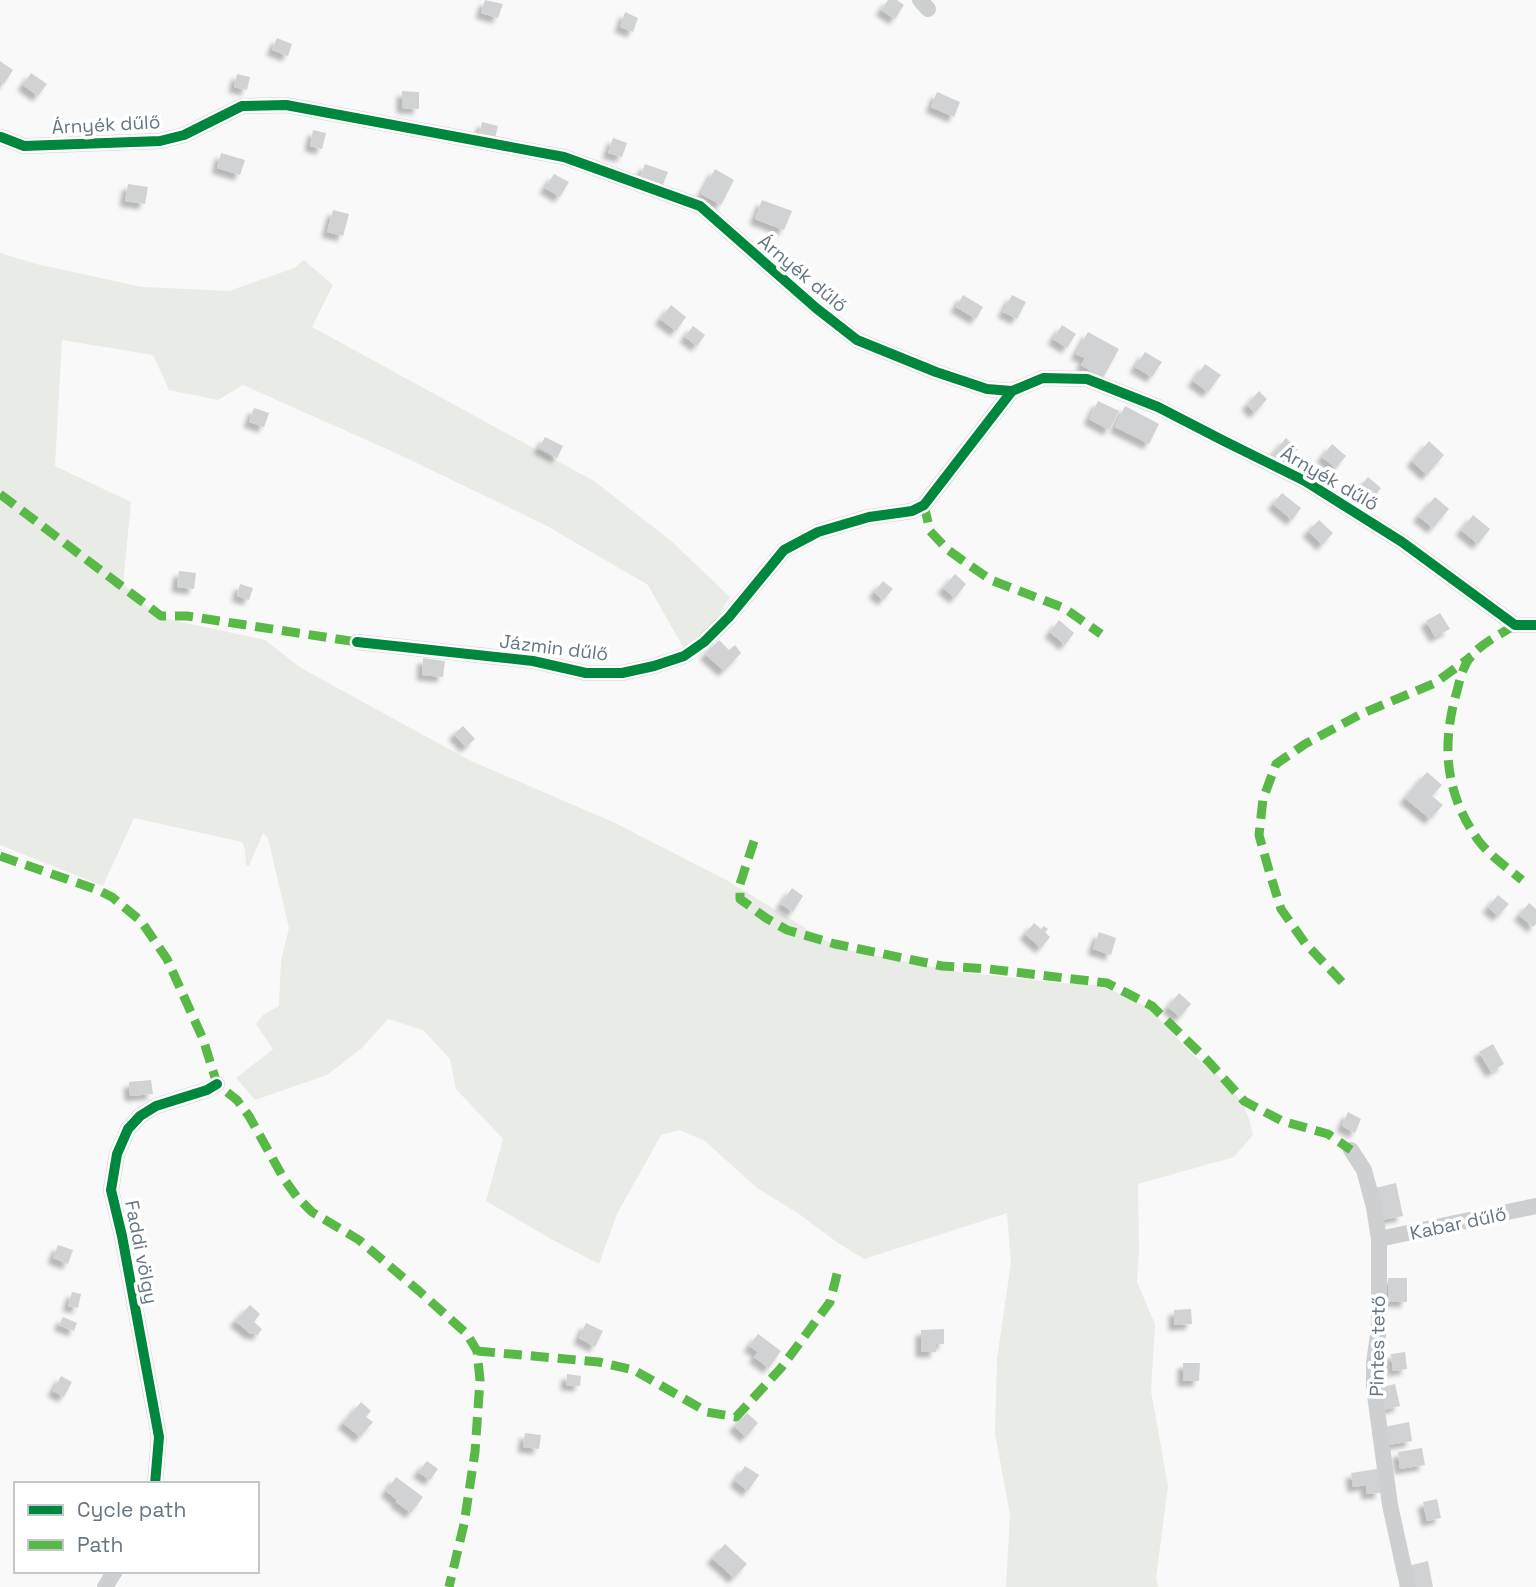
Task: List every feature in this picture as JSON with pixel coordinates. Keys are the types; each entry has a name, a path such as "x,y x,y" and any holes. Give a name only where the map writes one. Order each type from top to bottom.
{"street":[{"name":"Árnyék dűlő","path":"1,137 24,146 160,141 184,135 242,107 286,105 564,158 700,206 816,308 857,340 987,390 1012,391 1043,378 1087,379 1158,407 1305,481 1402,542 1515,625 1536,625"},
{"name":"Jázmin dűlő","path":"357,642 533,662 586,673 622,673 684,656 705,642 729,617 784,550 818,532 869,517 912,511 924,505 1012,391"},
{"name":"Faddi völgy","path":"155,1482 159,1437 111,1190 117,1154 128,1129 140,1116 156,1106 207,1090 217,1084"},
{"name":"Pintes tető","path":"1351,1150 1364,1170 1379,1239 1379,1328 1374,1388 1390,1505 1408,1587"},
{"name":"Kabar dűlő","path":"1379,1239 1536,1206"}],"shaded area":[{"path":"0,253 36,264 142,287 229,291 294,268 304,260 333,285 312,327 594,481 670,540 730,597 712,625 684,649 648,585 547,526 398,454 243,385 218,400 169,390 153,355 62,340 55,466 131,502 123,584 158,617 265,640 301,668 469,760 615,823 728,881 838,948 959,972 1096,985 1116,992 1149,1008 1190,1052 1228,1084 1243,1104 1253,1135 1234,1157 1138,1184 1137,1282 1155,1324 1151,1391 1168,1486 1156,1578 1158,1587 1006,1587 1010,1515 995,1433 997,1359 1011,1263 1007,1213 864,1259 757,1188 705,1141 680,1130 661,1135 617,1214 599,1264 486,1201 503,1139 456,1089 450,1059 423,1030 388,1019 362,1048 327,1075 255,1100 236,1078 273,1049 256,1024 264,1014 279,1006 281,961 289,928 268,838 263,833 249,866 246,865 242,842 134,818 103,886 0,845"}],"building":[{"path":"485,0 503,4 498,18 481,13"},
{"path":"888,0 897,0 904,5 895,19 881,10"},
{"path":"625,12 638,18 633,32 620,27"},
{"path":"277,38 292,44 288,56 272,50"},
{"path":"0,61 13,70 4,84 0,81"},
{"path":"31,73 47,84 38,96 23,85"},
{"path":"237,74 250,77 247,90 234,87"},
{"path":"402,91 419,92 419,109 402,108"},
{"path":"937,92 960,102 954,117 931,107"},
{"path":"482,122 498,126 494,142 478,138"},
{"path":"313,130 326,133 322,149 310,146"},
{"path":"613,138 627,143 622,157 608,153"},
{"path":"221,153 245,160 240,175 217,168"},
{"path":"645,164 668,172 661,189 639,180"},
{"path":"715,169 734,180 721,205 701,194"},
{"path":"554,174 569,182 560,197 545,188"},
{"path":"128,184 148,187 145,204 125,201"},
{"path":"762,200 792,211 784,230 755,219"},
{"path":"333,210 349,214 343,236 327,232"},
{"path":"963,295 983,307 976,319 956,307"},
{"path":"1012,295 1026,302 1017,319 1003,312"},
{"path":"671,305 686,317 676,331 660,319"},
{"path":"1062,325 1076,334 1067,348 1053,339"},
{"path":"693,326 705,335 697,346 685,337"},
{"path":"1088,332 1119,349 1103,378 1081,365 1085,358 1076,354"},
{"path":"1145,352 1162,362 1152,377 1135,367"},
{"path":"1205,364 1221,375 1208,392 1193,381"},
{"path":"1259,391 1267,399 1255,413 1247,405"},
{"path":"1098,401 1119,411 1109,430 1089,419"},
{"path":"1125,406 1159,424 1149,444 1115,427"},
{"path":"254,408 269,413 264,427 249,422"},
{"path":"545,437 563,446 557,458 539,448"},
{"path":"1286,438 1298,449 1283,466 1271,456"},
{"path":"1429,441 1444,455 1427,475 1412,461"},
{"path":"1332,444 1346,456 1336,468 1322,457"},
{"path":"1368,477 1381,488 1365,509 1351,498"},
{"path":"1282,493 1301,508 1292,520 1273,504"},
{"path":"1435,497 1449,509 1433,528 1418,516"},
{"path":"1473,515 1490,529 1478,544 1461,530"},
{"path":"1319,520 1333,533 1322,545 1308,531"},
{"path":"179,571 196,573 194,589 177,587"},
{"path":"955,574 966,584 955,598 943,588"},
{"path":"883,581 893,589 883,600 874,592"},
{"path":"240,584 253,588 249,600 237,596"},
{"path":"1440,613 1450,629 1435,637 1426,621"},
{"path":"1059,620 1074,633 1065,645 1050,632"},
{"path":"719,640 729,650 735,645 741,653 724,671 705,654"},
{"path":"423,658 445,661 443,677 422,675"},
{"path":"463,726 475,739 466,747 454,734"},
{"path":"1427,772 1442,785 1432,796 1443,805 1430,819 1405,798"},
{"path":"792,888 803,896 793,912 781,904"},
{"path":"1498,895 1509,904 1498,916 1488,907"},
{"path":"1529,903 1536,909 1536,924 1533,927 1519,915"},
{"path":"1034,923 1041,929 1044,926 1048,929 1045,932 1050,937 1041,948 1025,934"},
{"path":"1099,932 1116,938 1111,955 1093,949"},
{"path":"1179,993 1191,1004 1180,1017 1168,1007"},
{"path":"1493,1044 1504,1064 1491,1072 1479,1052"},
{"path":"151,1080 153,1094 130,1096 129,1082"},
{"path":"1348,1112 1361,1119 1355,1133 1342,1126"},
{"path":"1396,1183 1403,1216 1382,1220 1375,1188"},
{"path":"58,1245 73,1250 68,1264 53,1258"},
{"path":"1388,1278 1407,1278 1407,1302 1388,1301"},
{"path":"72,1292 81,1294 78,1308 68,1306"},
{"path":"250,1305 260,1314 254,1322 262,1329 257,1336 235,1321"},
{"path":"1191,1309 1192,1324 1174,1325 1174,1310"},
{"path":"63,1317 77,1323 74,1331 59,1325"},
{"path":"586,1323 603,1331 595,1347 579,1338"},
{"path":"944,1329 944,1344 936,1344 936,1352 921,1352 921,1330"},
{"path":"758,1334 781,1351 769,1368 754,1357 758,1352 749,1346"},
{"path":"1405,1352 1407,1369 1393,1371 1391,1354"},
{"path":"1183,1363 1200,1363 1199,1381 1183,1381"},
{"path":"567,1374 581,1376 580,1386 566,1385"},
{"path":"61,1376 72,1382 64,1397 53,1391"},
{"path":"1395,1384 1400,1406 1383,1410 1378,1388"},
{"path":"361,1402 371,1411 366,1417 373,1422 360,1437 343,1423"},
{"path":"747,1413 758,1423 746,1437 734,1426"},
{"path":"1409,1422 1412,1441 1388,1445 1384,1427"},
{"path":"525,1433 541,1435 539,1449 523,1447"},
{"path":"1422,1448 1425,1465 1400,1469 1398,1452"},
{"path":"427,1461 438,1469 430,1480 418,1472"},
{"path":"745,1466 759,1475 748,1491 735,1481"},
{"path":"1377,1469 1381,1493 1367,1494 1366,1485 1353,1487 1351,1473"},
{"path":"396,1477 423,1497 411,1513 386,1491"},
{"path":"1437,1499 1441,1518 1427,1521 1423,1502"},
{"path":"725,1544 747,1564 734,1578 712,1558"},
{"path":"1428,1561 1433,1587 1413,1587 1408,1566"}],"marked path":[{"path":"0,494 161,616 187,616 357,642"},
{"path":"924,505 930,531 962,560 991,580 1064,608 1101,634"},
{"path":"1515,625 1481,647 1466,664 1452,711 1448,749 1453,786 1467,822 1488,851 1522,880"},
{"path":"1342,982 1305,943 1281,909 1270,874 1259,835 1263,799 1276,764 1305,744 1361,714 1435,683 1472,656"},
{"path":"754,841 740,884 740,899 787,930 835,944 942,966 1107,983 1152,1006 1244,1101 1282,1121 1328,1134 1351,1150"},
{"path":"0,856 98,890 112,897 141,921 167,959 203,1039 217,1084 237,1100 249,1116 297,1197 312,1212 359,1240 467,1334 477,1351 480,1380 475,1452 464,1524 449,1587"},
{"path":"477,1351 599,1362 634,1370 707,1412 736,1417 781,1368 830,1302 838,1270"}],"cycle path":[{"path":"1,137 24,146 160,141 184,135 242,106 286,105 564,157 700,206 816,308 857,340 987,389 1012,391 1043,378 1087,379 1158,407 1305,481 1402,542 1515,625 1536,625"},
{"path":"357,642 533,661 586,673 622,673 684,656 704,642 729,617 784,550 818,532 869,517 912,511 924,505 1012,391"},
{"path":"155,1482 159,1437 111,1190 117,1154 128,1129 140,1116 156,1106 207,1090 217,1084"}]}
